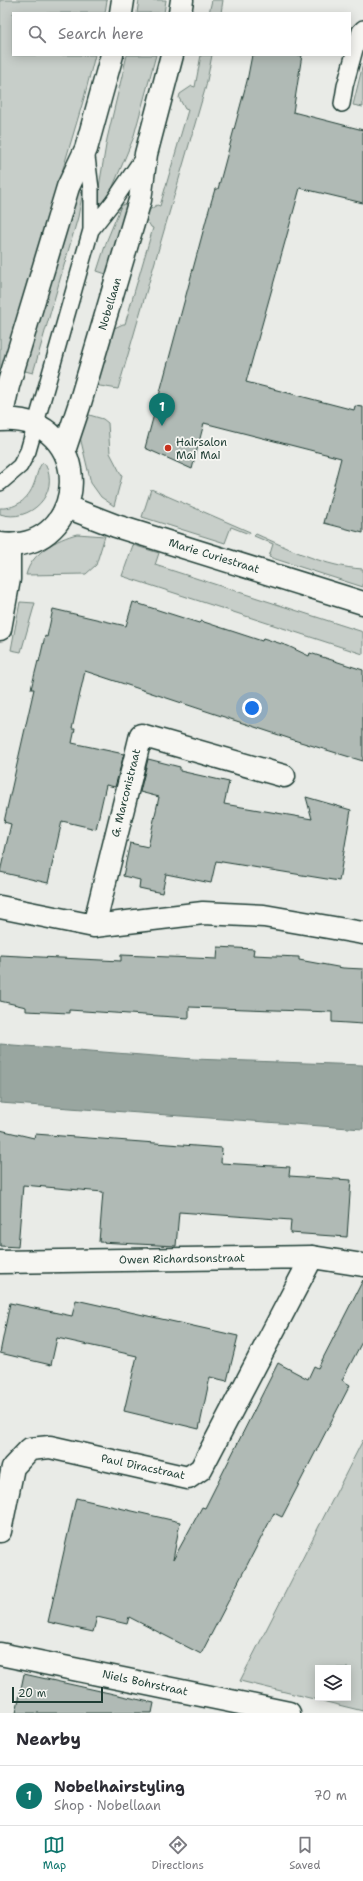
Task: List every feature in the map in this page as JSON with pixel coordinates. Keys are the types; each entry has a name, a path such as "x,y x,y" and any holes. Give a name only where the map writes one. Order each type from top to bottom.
{"street":[{"path":"120,12 123,0"},
{"path":"180,12 182,0"},
{"name":"Nobellaan","path":"0,420 8,386 68,187 86,149 112,56"},
{"name":"Nobellaan","path":"64,451 80,403 140,200 146,154 172,56"},
{"path":"0,420 14,419 36,425 52,436 64,451 72,473 70,496 59,520 49,530 37,538 23,543 4,544 9,579 0,629"},
{"name":"Marie Curiestraat","path":"66,507 116,526 363,603"},
{"name":"G. Marconistraat","path":"94,926 141,735 284,776"},
{"path":"0,907 94,926 203,913 264,916 363,933"},
{"name":"Owen Richardsonstraat","path":"0,1262 312,1257 363,1265"},
{"name":"Paul Diracstraat","path":"0,1531 13,1467 30,1449 50,1447 188,1478 201,1469 312,1257"},
{"name":"Niels Bohrstraat","path":"0,1654 289,1713"}],"lane":[{"path":"342,104 345,86 360,31 363,28"},
{"name":"Nobellaan","path":"0,483 20,466 28,451 91,230 91,189 86,149"},
{"name":"Nobellaan","path":"91,230 113,202 146,154"}],"shaded area":[{"path":"0,0 107,0 105,12 12,12 12,56 95,56 84,98 0,381"},
{"path":"139,0 166,0 164,12 137,12"},
{"path":"212,0 223,0 221,12 209,12"},
{"path":"127,56 156,56 133,139 109,196 105,203 102,204 97,199 107,139"},
{"path":"201,56 212,56 206,86 118,389 94,385 110,330 125,324 153,228 144,215 157,205 160,206 188,110 185,109 179,98 180,94 192,86 195,87"},
{"path":"363,64 363,107 353,105"},
{"path":"74,190 80,191 82,196 78,217 33,373 21,370"},
{"path":"124,204 130,206 104,297 99,295 106,274 97,271 107,240 121,206"},
{"path":"86,414 103,419 108,423 110,453 122,476 114,506 101,497 91,483 80,437 81,427"},
{"path":"42,463 45,464 49,475 49,485 46,495 40,504 32,510 22,514 11,516 0,514 0,508 6,508 18,504 26,497 33,487"},
{"path":"151,489 250,532 249,534 231,527 225,543 142,517"},
{"path":"77,534 105,536 96,565 86,574 26,575 33,560 46,548 61,539"},
{"path":"256,534 321,561 349,568 363,569 363,587 269,557 273,544 254,536"},
{"path":"133,545 159,553 155,565 363,632 363,654 122,576"},
{"path":"20,602 35,603 21,652 11,650"},
{"path":"0,1044 193,1059 363,1065 363,1129 0,1103"},
{"path":"363,1440 363,1711 322,1701 351,1701 351,1665 315,1665 315,1699 240,1681"}],"building":[{"path":"252,56 302,56 293,112 363,130 363,203 300,188 246,382 354,410 355,406 363,407 363,533 324,523 341,458 204,423 192,469 145,448 208,213 215,189 218,189 247,81"},
{"path":"133,602 199,623 201,621 262,641 263,638 288,646 309,656 310,653 363,670 363,761 297,741 85,671 72,729 75,729 72,743 124,754 115,787 106,785 96,829 62,821 48,883 0,872 11,824 4,822 34,689 31,689 45,636 47,637 53,609 126,626"},
{"path":"148,759 180,767 180,771 229,782 224,804 312,819 306,797 351,810 339,881 216,861 211,883 166,874 162,893 139,888 140,880 123,876 130,843 148,847 159,797 140,792"},
{"path":"218,947 254,949 253,955 299,957 299,960 343,968 363,969 363,1024 332,1022 332,1012 189,1007 189,1018 69,1010 69,1013 26,1011 26,1007 0,1001 0,955 121,961 121,955 217,959"},
{"path":"0,1130 34,1138 35,1134 222,1148 221,1163 290,1167 289,1176 351,1180 347,1237 290,1233 291,1220 179,1212 176,1246 99,1242 103,1192 23,1185 18,1247 0,1246"},
{"path":"363,1280 363,1340 342,1380 350,1385 282,1517 274,1513 201,1654 129,1617 127,1624 97,1617 93,1632 48,1622 76,1498 180,1522 173,1560 202,1507 205,1508 278,1363 308,1379 314,1366 318,1368"},
{"path":"76,1300 238,1336 227,1381 210,1377 199,1429 124,1411 137,1356 57,1338 51,1365 0,1353 10,1303 72,1316"},
{"path":"24,1674 154,1703 152,1713 16,1713"}],"place":[{"name":"Nobelhairstyling","path":"162,426"},
{"name":"Hairsalon Mai Mai","path":"168,448"}]}
